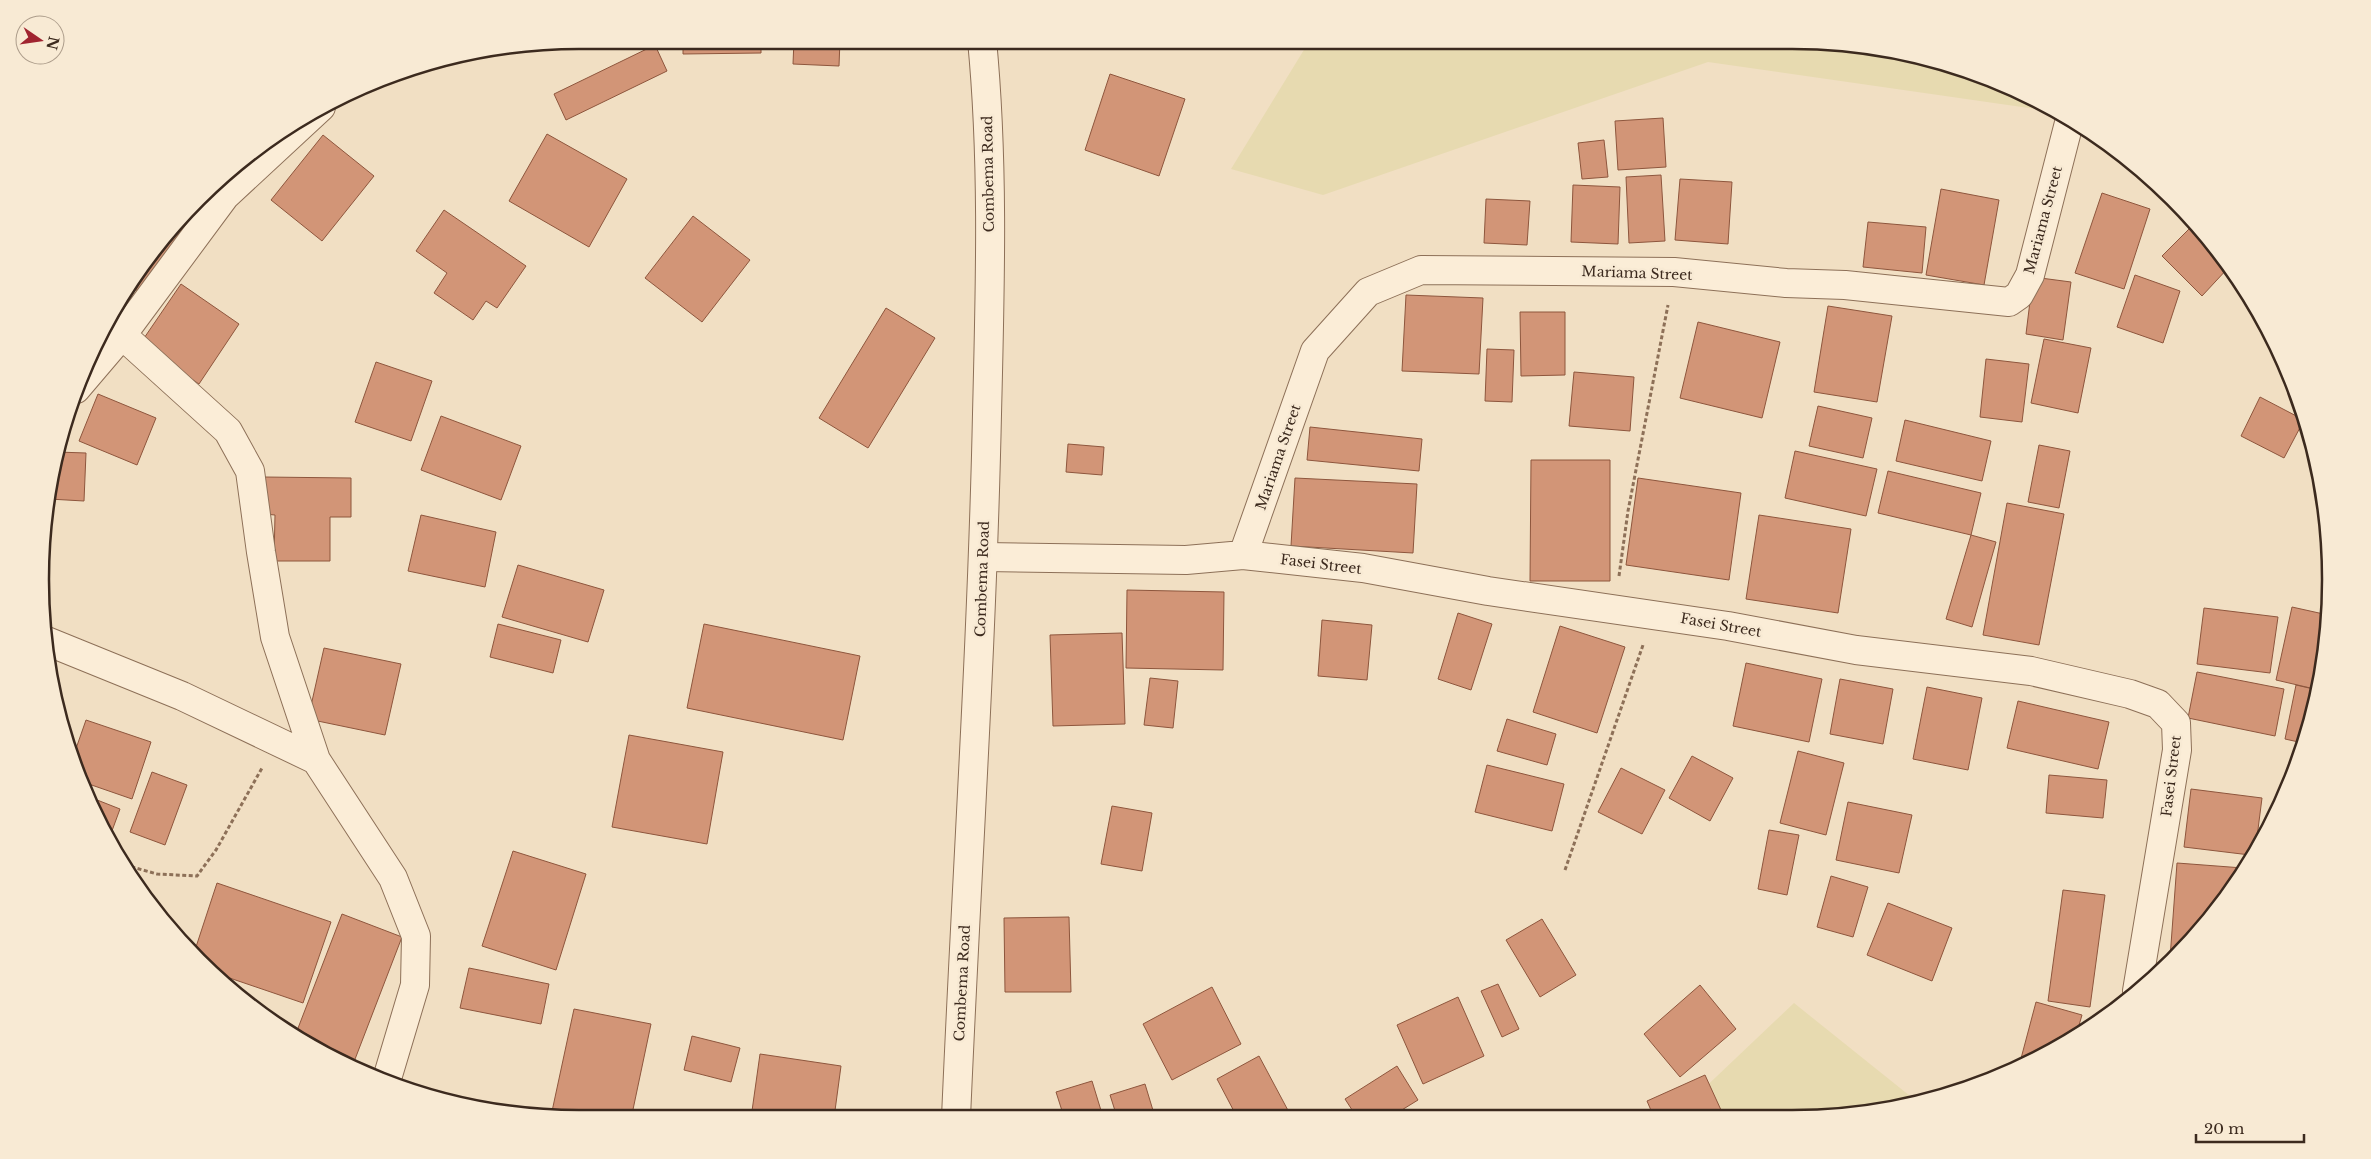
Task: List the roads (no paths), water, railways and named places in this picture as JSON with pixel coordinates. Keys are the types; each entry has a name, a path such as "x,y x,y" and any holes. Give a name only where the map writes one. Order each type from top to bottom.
{"street":[{"name":"Combema Road","path":"956,1110 984,557 990,285 987,91 983,49"},
{"name":"Mariama Street","path":"1243,555 1315,351 1368,292 1421,270 1674,272 1786,283 1845,284 2009,302 2019,296 2030,275 2068,127"},
{"path":"91,371 122,335 219,192 278,143"},
{"path":"122,335 228,430 250,471 275,637 316,760 393,878 416,936 414,984 388,1074"},
{"name":"Fasei Street","path":"984,557 1186,560 1243,555 1363,568 1488,591 1728,626 1856,650 2031,671 2130,694 2158,704 2176,722 2177,750 2139,981"},
{"path":"53,643 182,696 316,760"}]}
